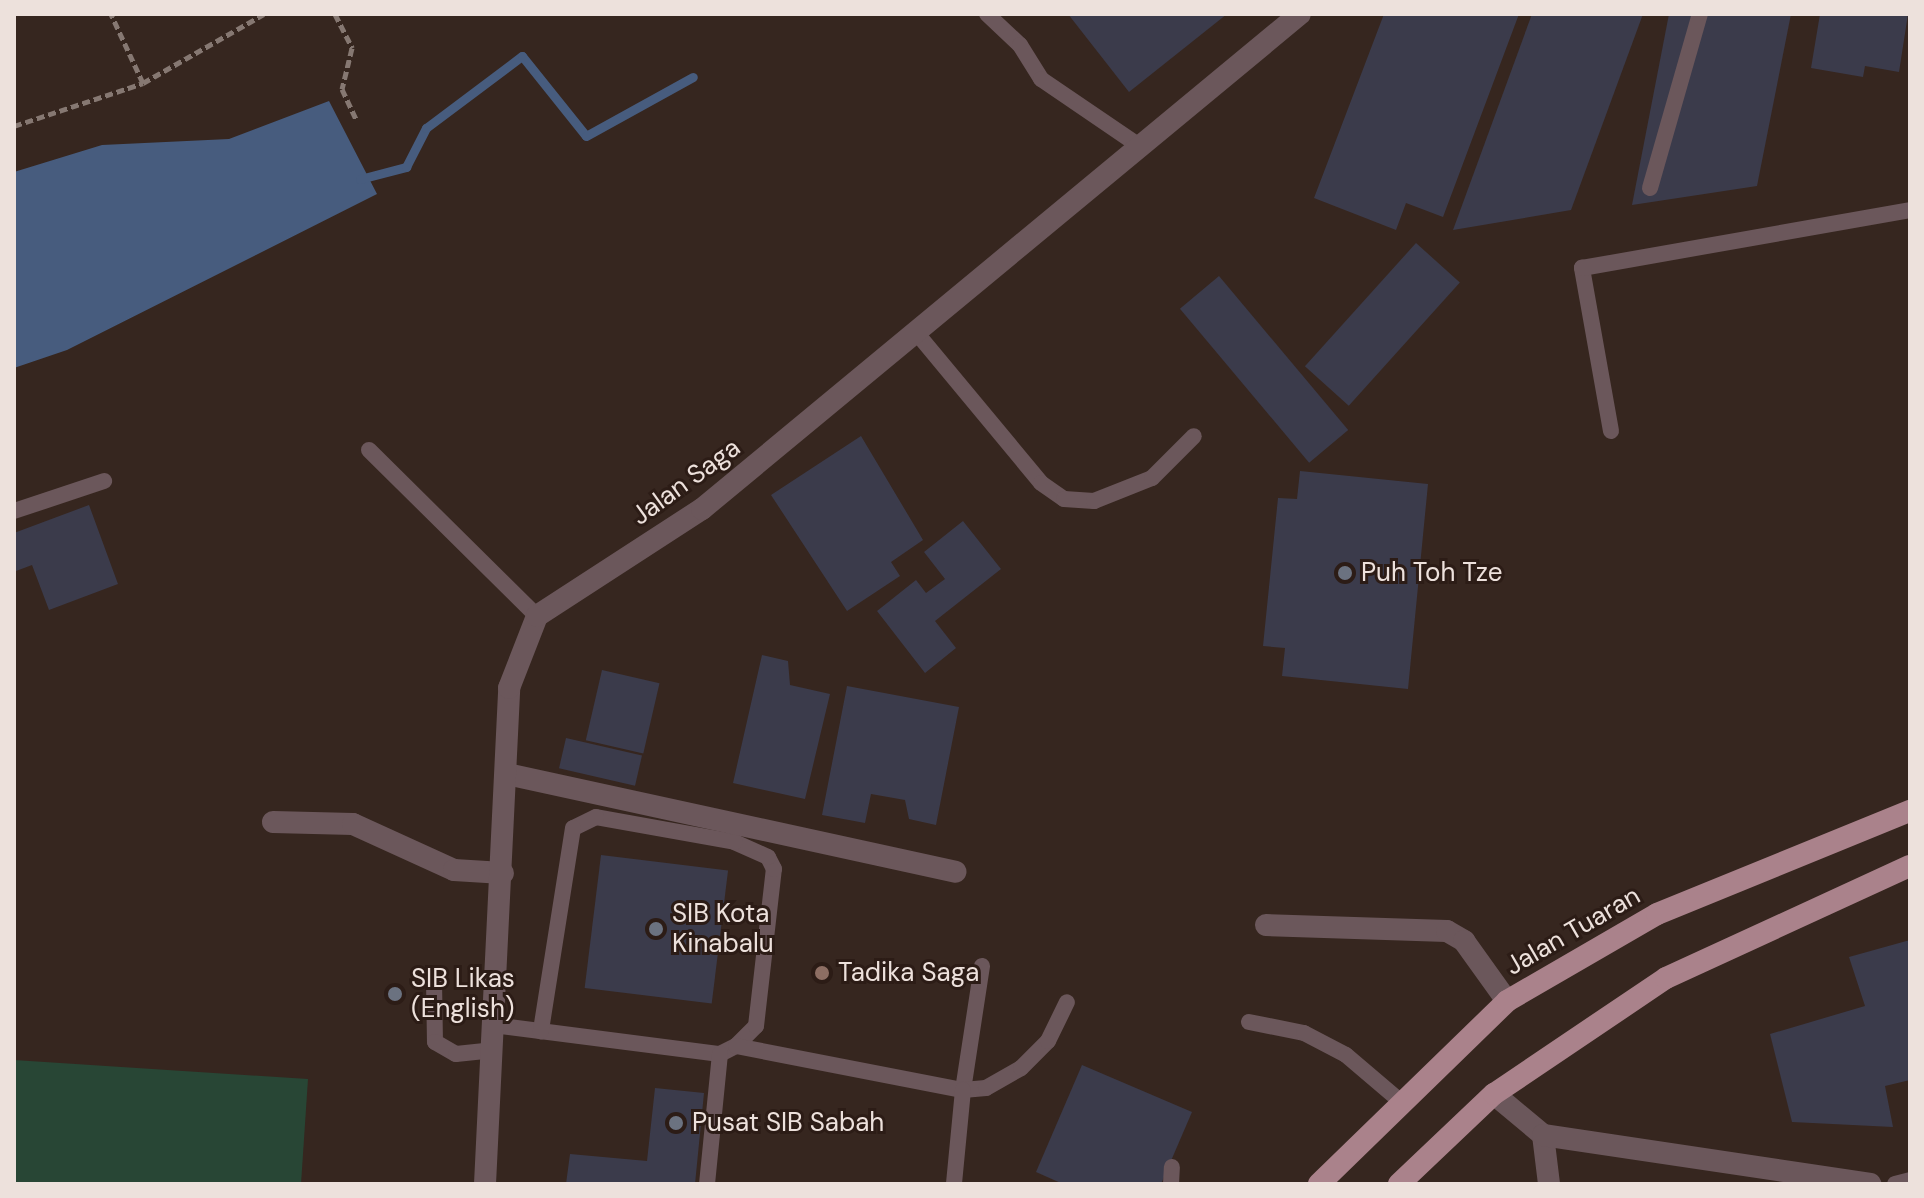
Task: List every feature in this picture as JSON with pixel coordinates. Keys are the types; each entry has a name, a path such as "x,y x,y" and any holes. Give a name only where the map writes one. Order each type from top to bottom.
{"main road":[{"name":"Jalan Tuaran","path":"1319,1184 1400,1101 1507,1001 1657,914 1910,811"},
{"path":"1402,1183 1494,1094 1666,978 1910,866"}],"street":[{"name":"Jalan Saga","path":"537,616 702,509 1300,14"},
{"path":"485,1184 512,669 537,616"},
{"path":"507,774 955,872"},
{"path":"273,822 353,824 454,870 503,873"},
{"path":"1266,925 1447,931 1464,941 1507,1001"},
{"path":"1494,1094 1543,1135 1870,1184"},
{"path":"1543,1135 1549,1184"}],"lane":[{"path":"987,14 1020,45 1041,79 1141,147"},
{"path":"1650,188 1700,14"},
{"path":"1611,431 1582,268 1910,210"},
{"path":"915,331 1041,483 1064,499 1094,501 1152,478 1194,436"},
{"path":"369,450 537,616"},
{"path":"14,511 104,481"},
{"path":"493,1025 720,1054 736,1046 756,1026 774,869 768,857 735,842 596,817 573,828 566,846 541,1031"},
{"path":"954,1184 963,1090 982,966"},
{"path":"434,980 435,1042 456,1054 492,1050"},
{"path":"736,1046 963,1090 986,1088 1021,1068 1048,1041 1067,1002"},
{"path":"1249,1022 1318,1040 1400,1101"},
{"path":"707,1184 720,1054"},
{"path":"1895,1184 1910,1180"}],"path":[{"path":"111,14 143,83"},
{"path":"14,126 143,83 264,14"},
{"path":"335,14 352,48 342,89 356,119"}],"green space":[{"path":"14,1060 308,1079 301,1184 14,1184"}],"water":[{"path":"329,101 377,194 67,350 14,368 14,172 102,145 229,139"}],"building":[{"path":"1068,14 1227,14 1129,92"},
{"path":"1384,14 1519,14 1443,217 1406,203 1396,230 1314,198"},
{"path":"1532,14 1643,14 1571,210 1453,230"},
{"path":"1669,14 1791,14 1757,186 1632,205"},
{"path":"1820,14 1908,14 1899,72 1865,66 1863,77 1811,68"},
{"path":"1416,243 1460,282 1349,406 1305,366"},
{"path":"1219,276 1348,430 1309,463 1180,309"},
{"path":"861,436 923,540 891,562 900,576 847,611 771,495"},
{"name":"Puh Toh Tze","path":"1300,471 1428,484 1408,689 1282,676 1285,648 1263,646 1278,498 1297,499"},
{"path":"89,505 118,584 49,610 32,565 16,571 14,533"},
{"path":"963,521 1001,569 935,621 956,648 925,673 877,611 916,580 926,593 945,579 924,552"},
{"path":"762,655 788,661 790,685 830,694 805,799 733,783"},
{"path":"602,670 659,683 643,753 586,740"},
{"path":"847,686 959,707 936,825 909,819 905,800 871,794 865,823 822,815"},
{"path":"566,738 642,756 635,786 559,768"},
{"name":"SIB Kota Kinabalu","path":"601,855 728,871 712,1004 585,988"},
{"path":"1910,940 1910,1080 1885,1086 1893,1127 1792,1122 1770,1034 1865,1006 1849,957"},
{"path":"1082,1065 1192,1112 1161,1184 1063,1184 1036,1172"},
{"name":"Pusat SIB Sabah","path":"655,1088 704,1093 695,1184 566,1184 570,1154 647,1161"}],"waterway":[{"path":"360,179 406,167 426,128 522,56 586,136 693,77"}],"place":[{"name":"Puh Toh Tze","path":"1345,573"},
{"name":"SIB Kota Kinabalu","path":"656,929"},
{"name":"Tadika Saga","path":"822,973"},
{"name":"SIB Likas (English)","path":"395,994"},
{"name":"Pusat SIB Sabah","path":"676,1123"}]}
